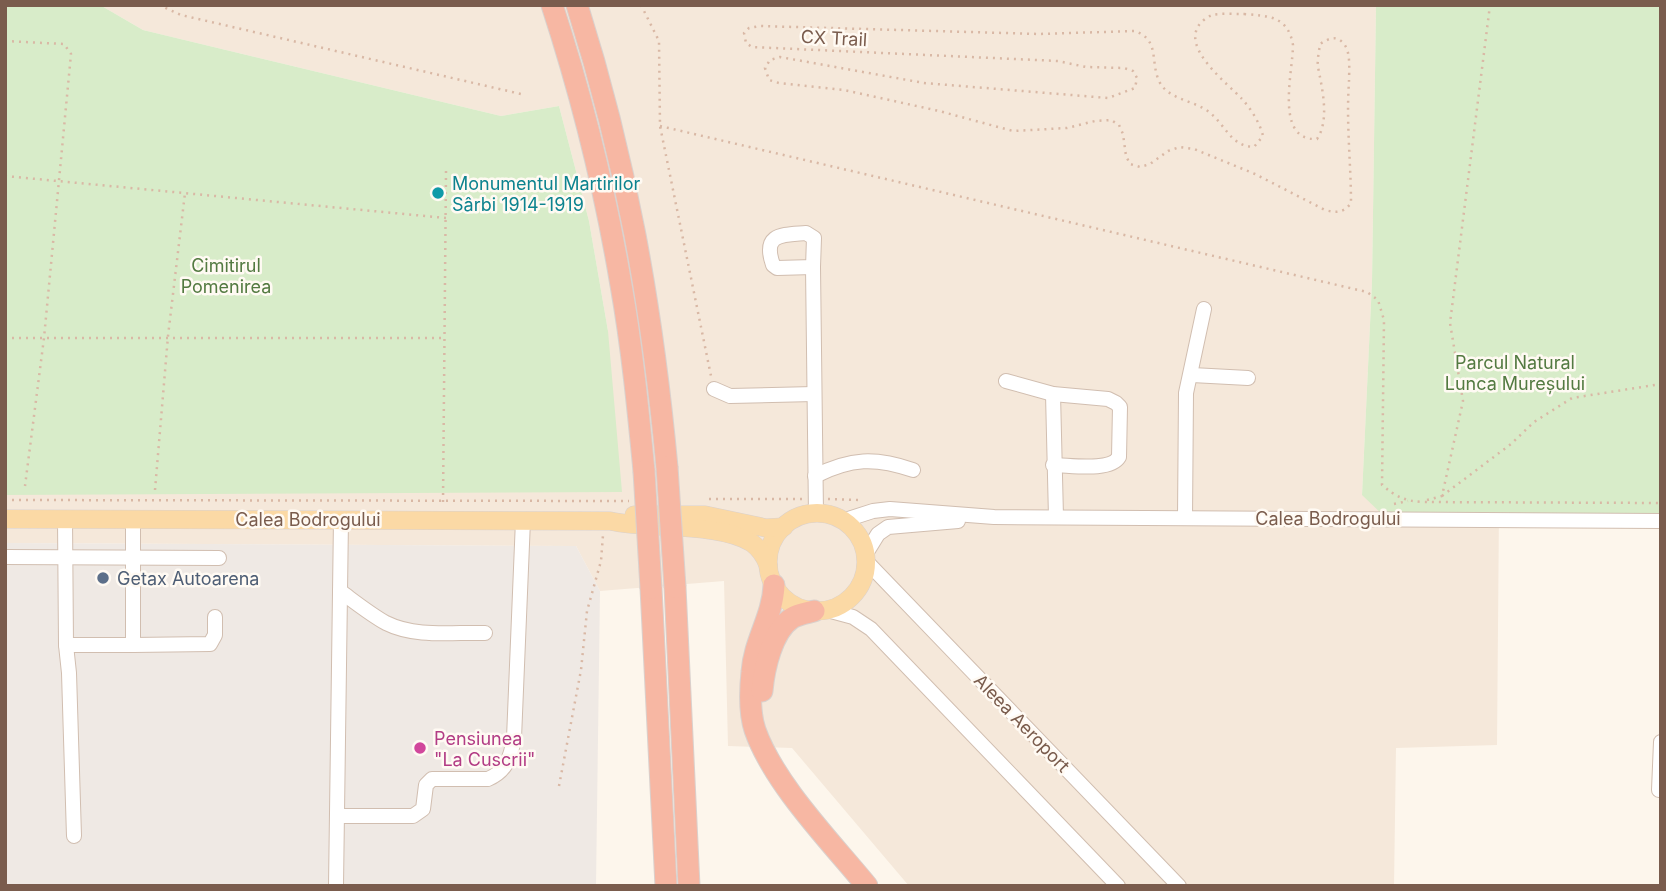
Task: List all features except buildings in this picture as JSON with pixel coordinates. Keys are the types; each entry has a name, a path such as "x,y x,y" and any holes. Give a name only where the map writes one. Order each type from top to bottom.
{"highway":[{"path":"552,5 583,108 610,225 631,347 644,471 666,886"},
{"path":"577,5 609,115 634,224 654,345 667,467 675,587 689,886"},
{"path":"771,575 771,613 754,657 750,699 755,731 785,785 867,886"},
{"path":"770,758 761,711 765,670 775,642 787,623 797,616 821,610"}],"main road":[{"name":"Calea Bodrogului","path":"607,521 632,515 690,514 724,518 766,528 784,527 814,504 842,521"},
{"name":"Calea Bodrogului","path":"5,519 607,521 692,529 735,537 753,544 763,554 780,594 793,605 821,610 844,603 856,592 863,578 865,558"},
{"path":"842,521 858,536 865,558"},
{"path":"771,575 773,542 784,527"}],"street":[{"path":"813,267 814,504"},
{"path":"1185,517 1186,393 1204,309"},
{"path":"1192,375 1248,379"},
{"path":"1006,382 1053,394 1108,399 1120,407 1119,457 1116,463 1107,467 1053,465"},
{"path":"714,389 730,396 814,394"},
{"path":"1053,394 1056,517"},
{"path":"815,476 847,462 869,460 891,462 913,470"},
{"name":"Calea Bodrogului","path":"842,521 890,509 994,517 1661,521"},
{"name":"Calea Bodrogului","path":"865,558 878,534 888,527 994,517"},
{"path":"65,519 66,645 74,836"},
{"path":"133,519 133,645"},
{"path":"336,886 341,519"},
{"path":"337,816 413,816 423,809 426,785 432,779 488,779 496,776 508,764 514,738 523,520"},
{"path":"5,557 219,558"},
{"name":"Aleea Aeroport","path":"865,558 1179,886"},
{"path":"340,591 385,622 401,629 415,632 485,633"},
{"path":"821,610 853,617 871,629 1118,886"},
{"path":"66,645 210,644 215,635 215,617"},
{"path":"1659,790 1661,742"}],"path":[{"path":"159,5 180,15 521,94"},
{"path":"641,5 659,41 660,126 714,389"},
{"path":"1441,496 1463,401 1450,323 1490,5"},
{"name":"CX Trail","path":"1244,14 1274,18 1284,24 1291,35 1293,64 1289,101 1293,127 1300,136 1317,139 1322,131 1322,80 1318,66 1320,44 1329,38 1336,38 1344,43 1347,50 1347,131 1351,204 1343,211 1325,210 1295,192 1194,149 1180,147 1140,167 1130,164 1123,134 1119,125 1111,120 1067,128 1013,131 844,90 779,83 769,80 765,68 770,60 780,57 924,83 1108,98 1135,88 1137,78 1133,71 1124,68 1086,67 1058,61 752,47 746,43 744,33 749,28 760,26 1039,34 1135,31 1144,34 1153,47 1157,74 1167,91 1208,111 1236,142 1244,147 1254,147 1263,136 1261,128 1244,101 1200,55 1195,42 1195,31 1202,21 1211,15 1244,14"},
{"path":"5,41 64,44 69,49 71,61 44,338 25,486"},
{"path":"660,126 1367,292 1378,300 1384,320 1382,485 1395,497 1423,502 1661,503"},
{"path":"443,520 446,170"},
{"path":"5,176 446,218"},
{"path":"155,490 168,336 185,193"},
{"path":"5,338 444,338"},
{"path":"1423,502 1441,496 1493,458 1534,422 1572,398 1661,384"},
{"path":"701,499 814,504 845,499"},
{"path":"5,500 638,500"},
{"path":"559,786 581,670 587,611 601,561 607,521"}],"shaded area":[{"path":"100,5 1376,5 1372,282 1362,495 1499,509 1497,745 1396,748 1394,886 909,886 792,748 728,746 724,581 600,591 576,546 5,543 5,494 608,331 589,221 559,106 501,116 143,30"},
{"path":"5,543 576,546 600,591 596,886 5,886"}],"green space":[{"name":"Cimitirul Pomenirea","path":"5,5 100,5 143,30 501,116 559,106 589,221 608,331 622,492 5,495"},
{"name":"Parcul Natural Lunca Mureșului","path":"1376,5 1661,5 1661,520 1386,518 1362,495 1372,282"}],"place":[{"name":"Monumentul Martirilor Sârbi 1914-1919","path":"438,193"},
{"name":"Getax Autoarena","path":"103,578"},
{"name":"Pensiunea \"La Cuscrii\"","path":"420,748"}]}
